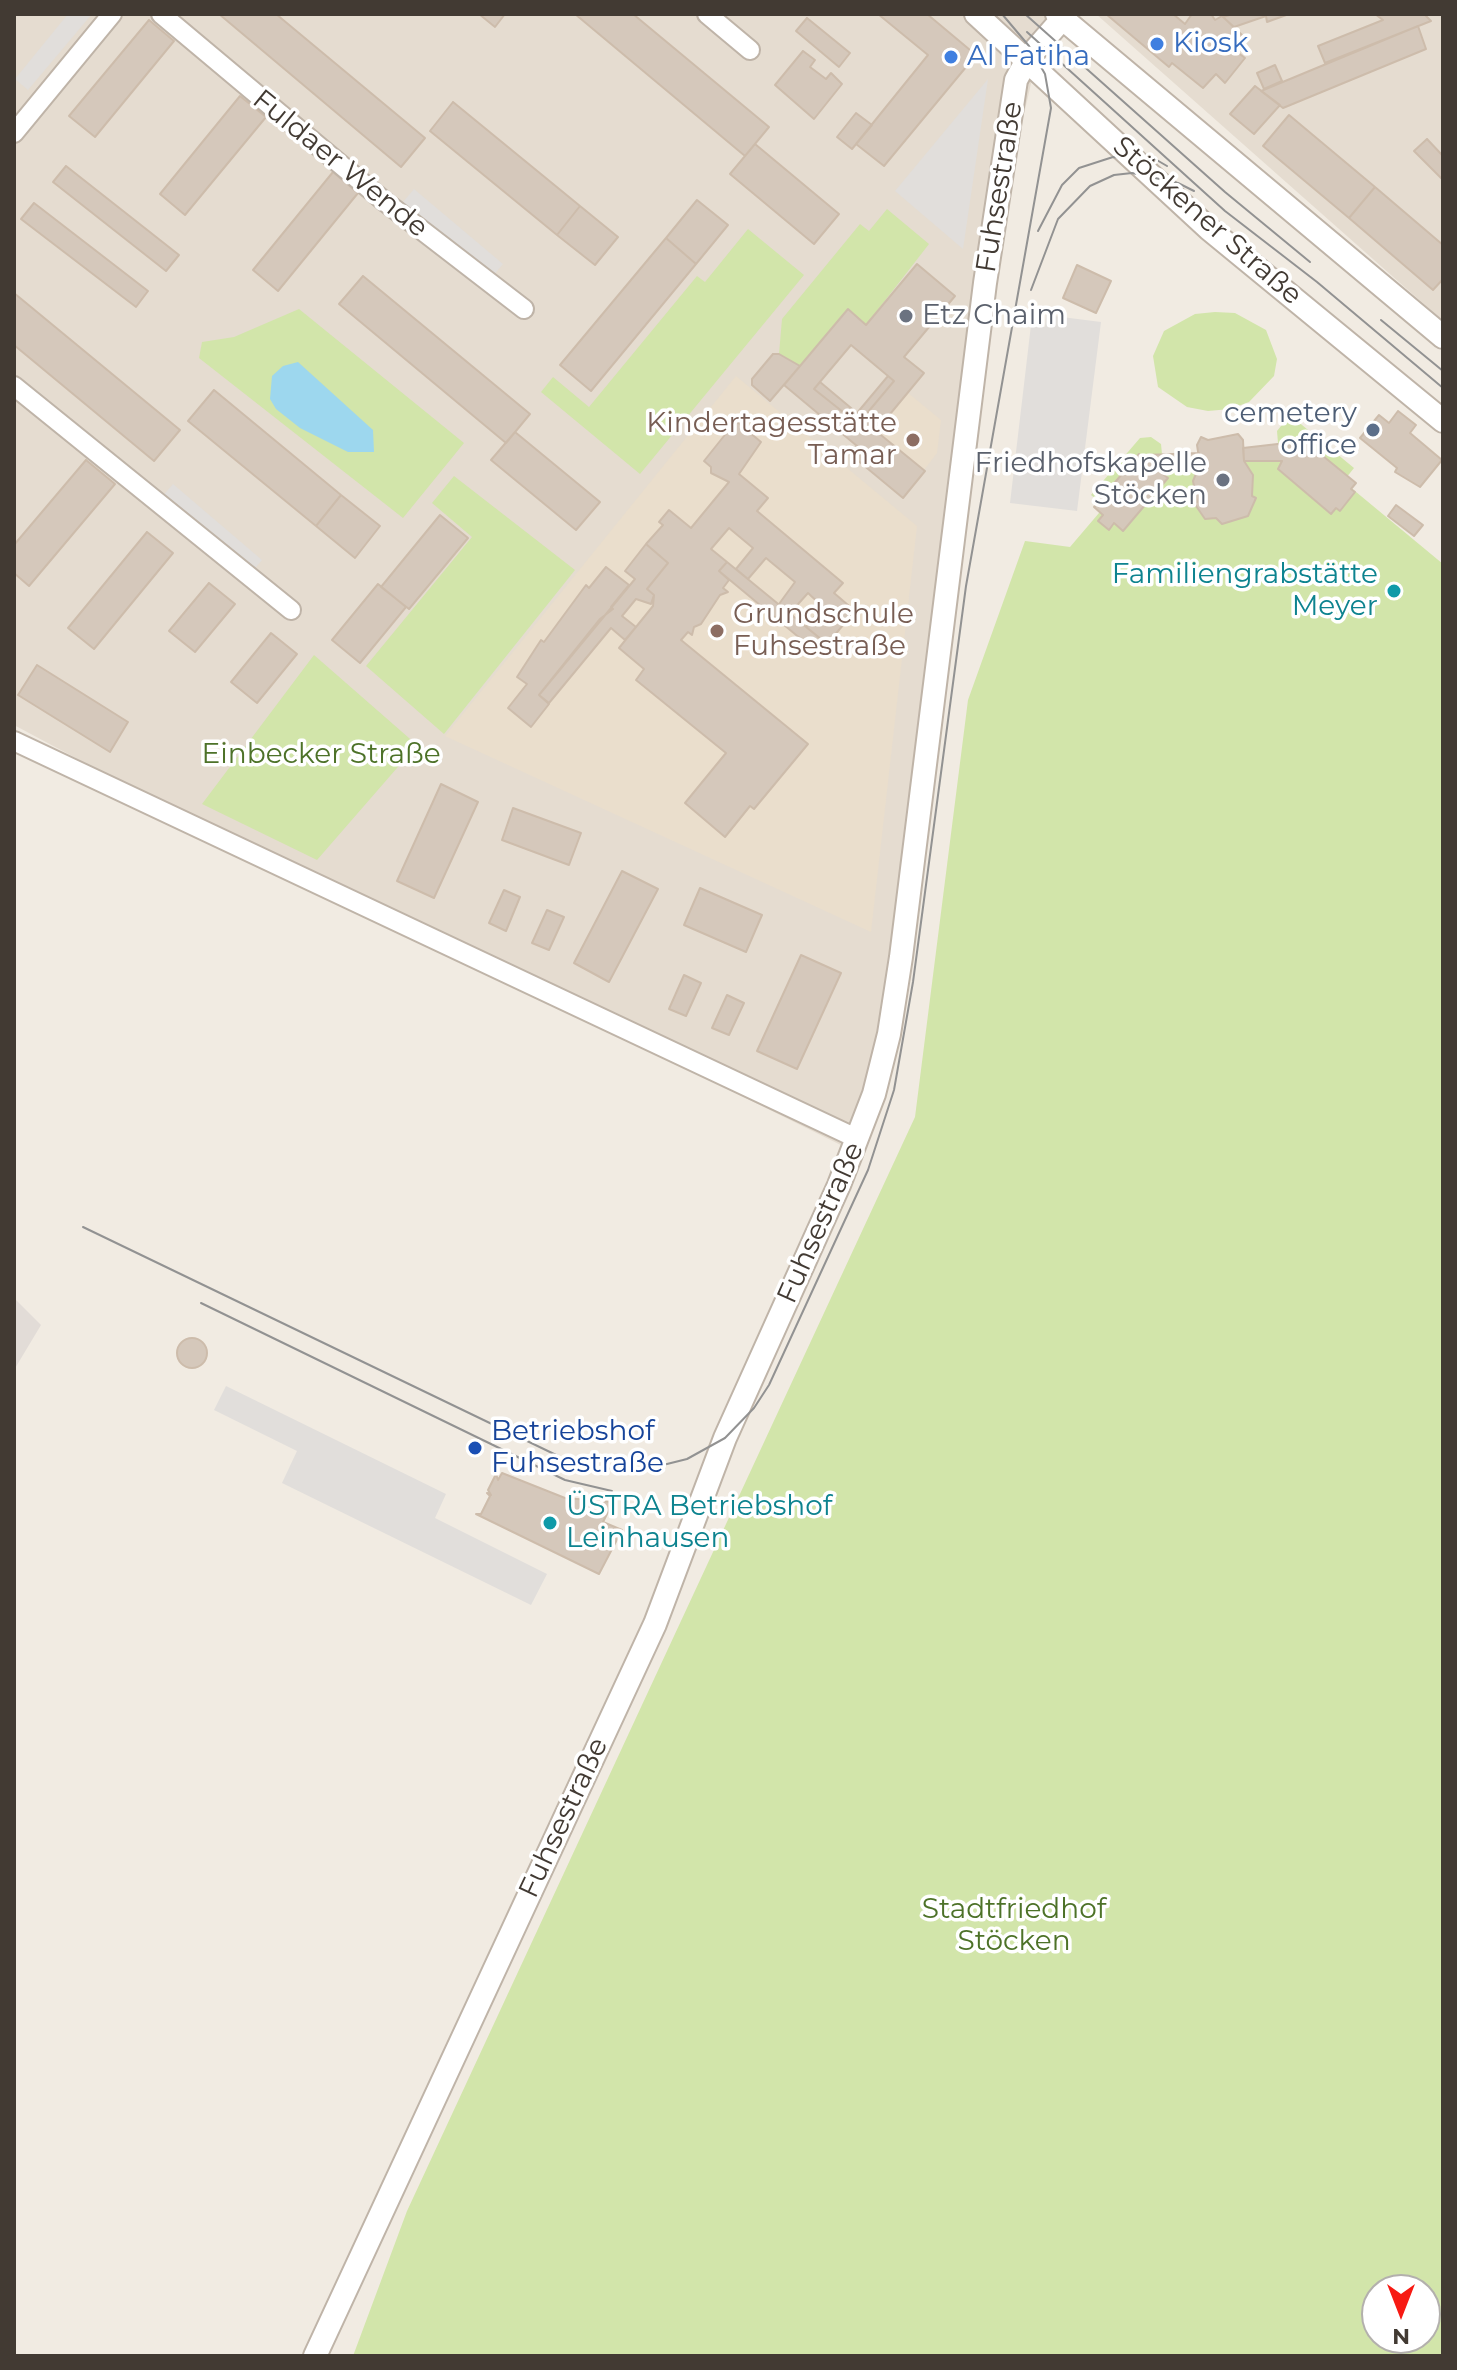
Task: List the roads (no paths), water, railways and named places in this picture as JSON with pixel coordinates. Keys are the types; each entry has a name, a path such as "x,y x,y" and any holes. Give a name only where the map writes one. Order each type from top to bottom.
{"street":[{"path":"14,133 112,14"},
{"name":"Fuldaer Wende","path":"161,14 384,201 524,309"},
{"path":"707,14 750,50"},
{"name":"Stöckener Straße","path":"976,14 1028,58 1209,229 1443,421"},
{"path":"1060,16 1443,337"},
{"name":"Fuhsestraße","path":"315,2356 655,1624 725,1438 858,1139 889,1034 985,283 1016,80 1028,58 1060,16"},
{"path":"14,386 291,610"},
{"path":"14,741 858,1139"}],"water":[{"path":"298,362 373,430 374,452 348,452 300,428 276,409 270,399 272,376 283,366"}],"tram line":[{"path":"83,1227 579,1466 639,1471 687,1459 725,1438 754,1408 769,1385 868,1170 894,1090 913,982 966,586 1051,108 1045,74 1029,46 1002,14"},
{"path":"1025,14 1225,192 1310,262"},
{"path":"1027,32 1225,211 1317,282 1443,388"},
{"path":"1038,231 1062,185 1079,168 1113,157 1155,159 1167,166"},
{"path":"1031,290 1058,219 1090,186 1114,175 1132,173 1178,183 1194,191"},
{"path":"1381,320 1443,371"},
{"path":"201,1303 565,1480 612,1491"}],"place":[{"name":"Kiosk","path":"1157,44"},
{"name":"Al Fatiha","path":"951,57"},
{"name":"Etz Chaim","path":"906,316"},
{"name":"cemetery office","path":"1373,430"},
{"name":"Kindertagesstätte Tamar","path":"913,440"},
{"name":"Friedhofskapelle Stöcken","path":"1223,480"},
{"name":"Familiengrabstätte Meyer","path":"1394,591"},
{"name":"Grundschule Fuhsestraße","path":"717,631"},
{"name":"Betriebshof Fuhsestraße","path":"475,1448"},
{"name":"ÜSTRA Betriebshof Leinhausen","path":"550,1523"}],"park label":[{"name":"Einbecker Straße","path":"321,755"},
{"name":"Stadtfriedhof Stöcken","path":"1014,1926"}]}
